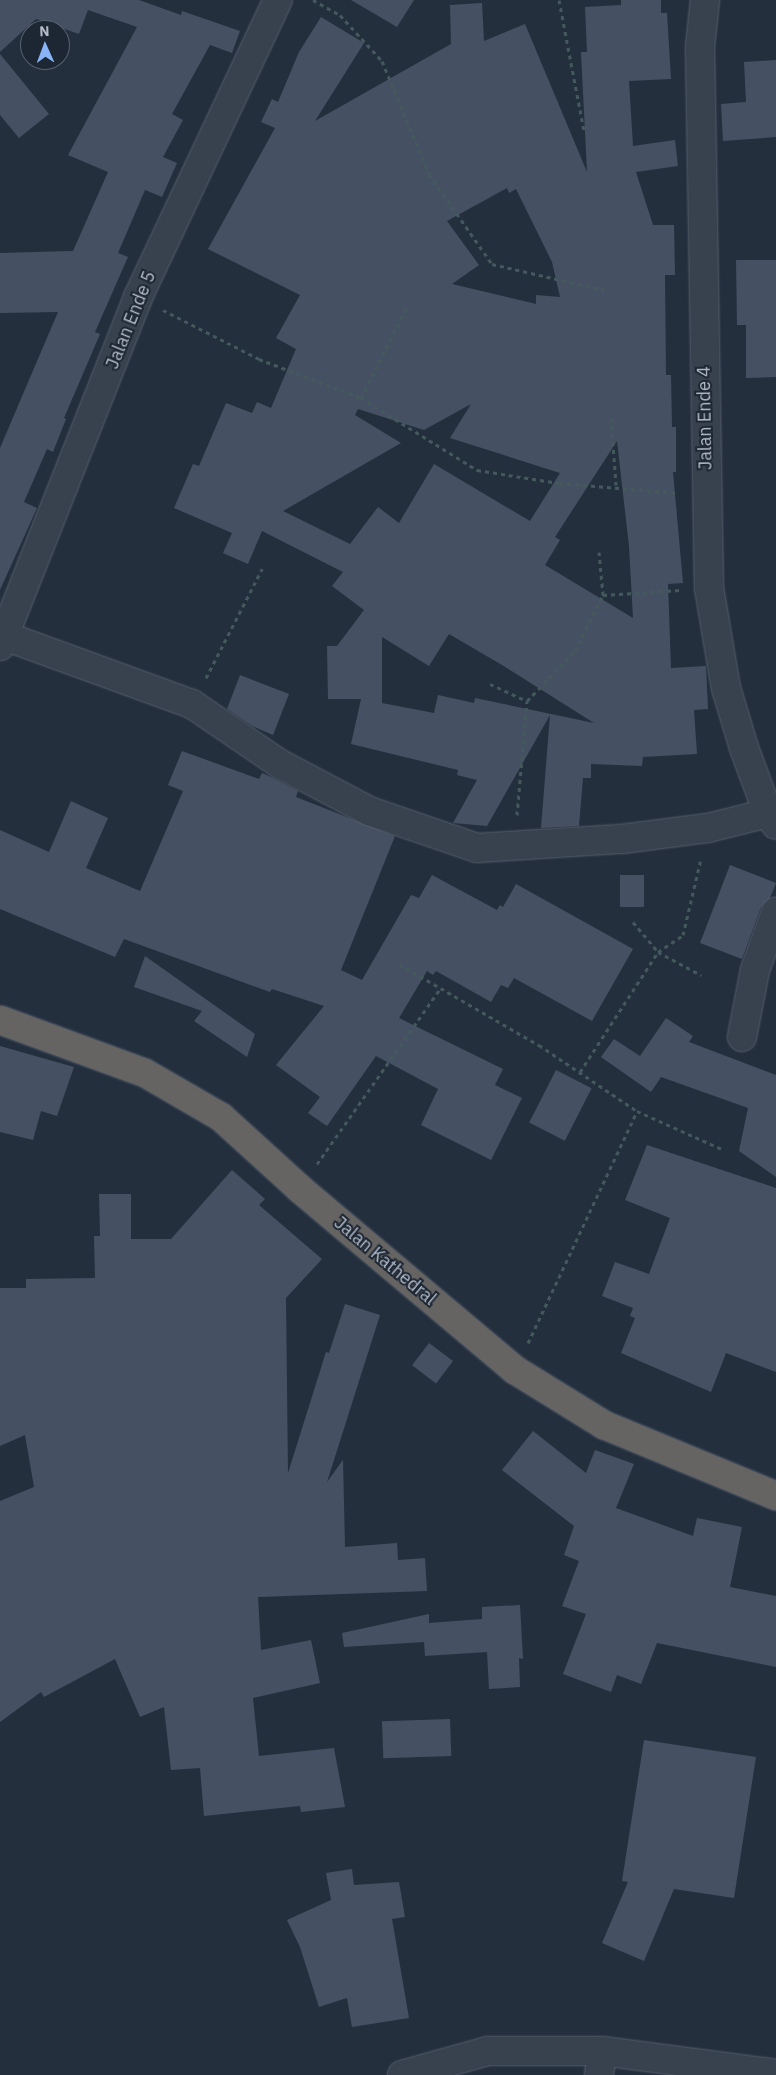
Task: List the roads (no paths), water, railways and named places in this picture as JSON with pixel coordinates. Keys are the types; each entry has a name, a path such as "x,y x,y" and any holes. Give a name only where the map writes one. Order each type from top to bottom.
{"highway":[{"name":"Jalan Kathedral","path":"0,1020 145,1073 222,1117 300,1189 515,1370 604,1425 776,1496"}],"street":[{"name":"Jalan Ende 5","path":"2,641 138,297 278,0"},
{"name":"Jalan Ende 4","path":"705,0 700,47 709,588 726,688 772,819"},
{"path":"2,641 192,704 280,764 369,810 478,848 514,848 708,828 772,819"},
{"path":"742,1037 755,970 776,912"},
{"path":"402,2075 488,2051 600,2063 776,2074"}]}
